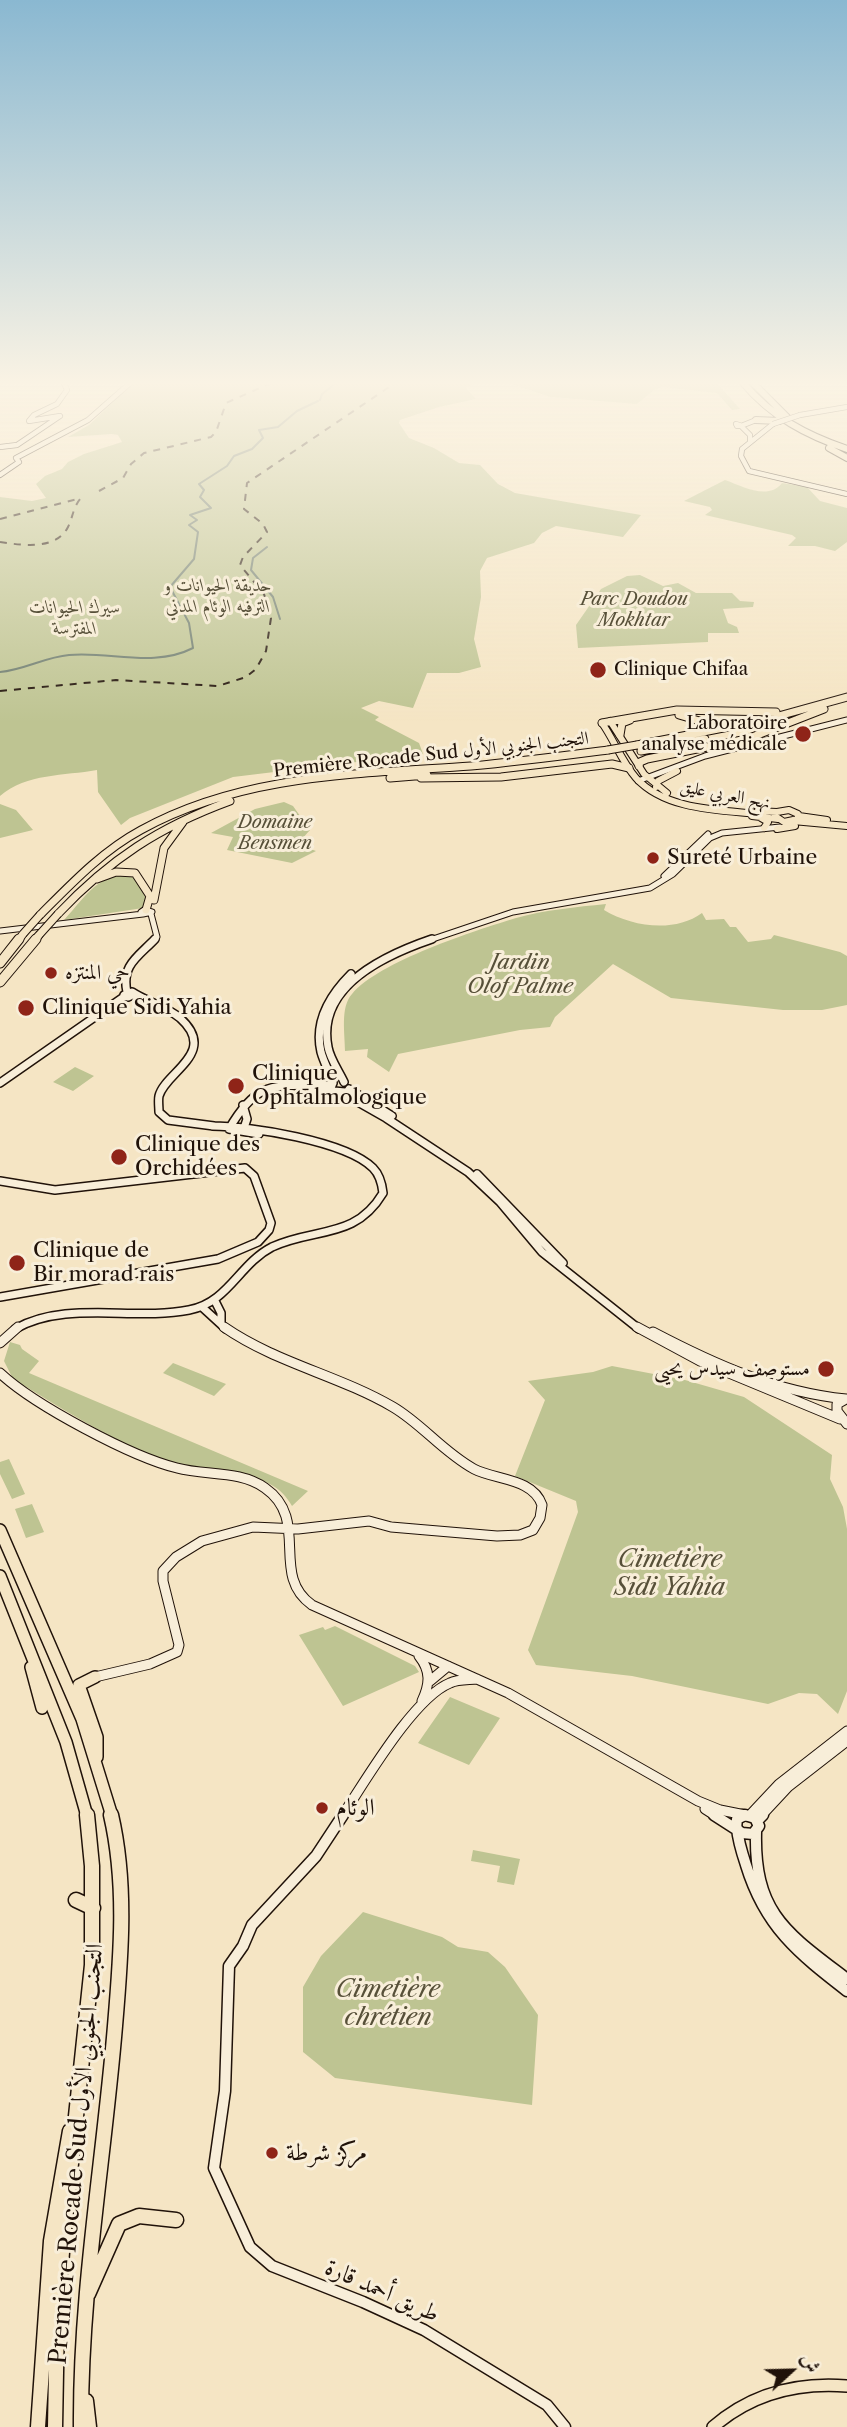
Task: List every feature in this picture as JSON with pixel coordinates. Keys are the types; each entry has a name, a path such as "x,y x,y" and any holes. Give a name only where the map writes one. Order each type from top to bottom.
{"highway":[{"path":"639,748 847,697"},
{"path":"639,748 739,732 847,702"},
{"path":"622,720 677,710 760,713 814,706"},
{"path":"611,757 627,765 637,763 747,738 824,709"},
{"path":"607,722 677,714 691,716 703,722 701,729 679,737"},
{"path":"620,735 622,720"},
{"name":"Première Rocade Sud التجنب الجنوبي الأول","path":"0,982 87,882 120,853 145,837 196,812 299,785 514,769 611,757 639,748"},
{"name":"Première Rocade Sud التجنب الجنوبي الأول","path":"0,963 40,915 76,879 116,846 174,814 235,793 309,778 611,757"},
{"path":"146,913 166,841 174,830 196,812"},
{"path":"58,914 99,877 121,871 135,873 142,881 151,898 146,913"},
{"name":"Première Rocade Sud التجنب الجنوبي الأول","path":"0,1530 43,1611 97,1761 116,1838 122,1894 112,2066 80,2352 81,2427"},
{"name":"Première Rocade Sud التجنب الجنوبي الأول","path":"0,1576 57,1719 89,1823 93,1908 92,1965 62,2252 56,2343 55,2427"},
{"path":"21,1629 41,1708"},
{"path":"94,1678 81,1681 79,1685 97,1737 97,1761"},
{"path":"76,1900 93,1908"},
{"path":"38,2427 42,2347 55,2212 80,2086"},
{"path":"84,2304 119,2224 125,2219 146,2217 176,2220"},
{"path":"80,2352 89,2427"}],"main road":[{"path":"639,782 713,755 847,720"},
{"name":"نهج العربي عليق","path":"607,722 620,735 648,779 670,797 758,816"},
{"name":"نهج العربي عليق","path":"607,722 627,765 639,782 693,807 778,817"},
{"path":"656,787 658,781 713,755"},
{"path":"648,779 677,771"},
{"name":"نهج العربي عليق","path":"670,797 778,817"},
{"path":"771,829 778,817 789,810 795,820"},
{"path":"758,816 768,822 771,829"},
{"path":"778,817 815,825"},
{"path":"343,1089 330,1090 331,1084 321,1052 321,1019 335,990 372,959 438,933 519,907 642,887 667,874 691,847 711,832 771,829 795,820 847,824"},
{"path":"826,822 847,824"},
{"path":"343,1089 328,1049 326,1022 342,990 377,962 423,942 513,912 650,888 673,874 709,838 722,833 847,824"},
{"path":"0,931 146,913 155,925 157,937 125,969 123,977 129,994 176,1015 188,1028 194,1044 189,1060 159,1094 159,1112 168,1120 245,1127 280,1136"},
{"path":"0,1083 129,994"},
{"path":"306,1087 331,1084 343,1089 473,1170 502,1197 543,1246 612,1304 649,1330 710,1359 789,1390 818,1398 846,1399"},
{"path":"229,1125 255,1093 267,1087 285,1085 343,1089 468,1172 500,1202 542,1252 642,1331 700,1361 845,1423"},
{"path":"243,1105 245,1127"},
{"path":"1,1340 18,1327 46,1318 171,1312 202,1307 215,1301 260,1254 276,1245 353,1225 370,1213 383,1193 378,1173 361,1159 338,1150 245,1127"},
{"path":"0,1181 48,1190 245,1168 254,1176 271,1223 264,1237 238,1253 218,1259 0,1297"},
{"path":"215,1301 221,1313 221,1324"},
{"path":"94,1678 150,1664 177,1651 178,1636 162,1577 165,1567 176,1557 217,1534 260,1527 333,1527 369,1521 391,1527 510,1536 533,1530 542,1509 537,1496 531,1491 467,1465 394,1409 262,1349 221,1324 202,1307"},
{"path":"0,1373 5,1380 25,1394 159,1463 256,1483 283,1502 292,1528 291,1577 300,1594 309,1603 363,1630 477,1679 676,1791 745,1835 763,1800"},
{"path":"845,1423 837,1415 837,1404 846,1399"},
{"path":"415,1652 429,1670 430,1681"},
{"path":"417,1711 430,1681 448,1666"},
{"path":"417,1711 447,1679 448,1666"},
{"path":"441,1687 456,1681 477,1679"},
{"name":"طريق أحمد قارة","path":"417,1711 393,1740 316,1856 252,1925 243,1946 229,1965 225,2091 214,2168 250,2247 272,2266 363,2302 424,2330 547,2405 565,2427"},
{"path":"716,1811 746,1809 763,1800 779,1784 847,1731"},
{"path":"752,1821 788,1787 847,1741"},
{"path":"676,1791 716,1811 752,1821"},
{"path":"752,1821 737,1819 736,1828 753,1892 764,1915 795,1950 847,1992"},
{"path":"752,1821 755,1872 774,1917 799,1943 847,1979"},
{"path":"713,2427 733,2411 767,2395 816,2386 847,2386"}],"green space":[{"name":"حديقة الحيوانات و الترفيه الوئام المدني","path":"45,496 534,496 641,515 623,537 556,526 542,533 534,543 487,558 480,571 481,597 474,639 481,667 459,673 427,673 413,708 379,701 361,708 379,717 375,720 419,743 423,754 233,777 130,818 121,825 98,792 97,770 34,779 0,796 0,497 32,501 46,498"},
{"path":"693,496 816,496 820,501 847,508 847,542 835,551 815,546 788,546 796,538 792,535 705,515 712,510 710,507 684,501"},
{"name":"Parc Doudou Mokhtar","path":"640,575 663,586 678,583 696,593 732,593 740,601 754,602 753,607 723,609 728,623 737,627 739,633 708,633 708,642 578,648 576,625 601,589 627,576"},
{"name":"Domaine Bensmen","path":"284,802 293,806 310,830 301,840 302,846 316,851 292,863 227,850 233,837 211,833 255,809"},
{"path":"0,804 16,810 33,830 0,838"},
{"path":"132,874 148,896 143,908 64,920 101,882"},
{"name":"Jardin Olof Palme","path":"606,904 604,910 640,924 679,923 702,913 706,920 724,919 730,927 736,927 748,942 771,939 774,935 840,952 847,956 847,1005 822,1010 783,1010 671,998 613,964 555,1017 550,1027 520,1030 398,1054 389,1072 367,1057 368,1049 345,1051 344,1021 348,999 365,982 383,970 429,948 516,918"},
{"path":"75,1067 94,1076 73,1091 53,1082"},
{"path":"10,1342 20,1345 39,1361 29,1373 308,1491 292,1506 272,1485 259,1479 186,1467 142,1452 120,1441 13,1379 4,1361"},
{"path":"173,1363 226,1384 214,1396 163,1373"},
{"name":"Cimetière Sidi Yahia","path":"612,1366 685,1380 744,1397 832,1455 830,1479 843,1507 847,1529 847,1691 838,1714 817,1694 799,1693 768,1704 632,1676 536,1665 528,1650 578,1512 576,1501 515,1476 545,1400 528,1381 593,1372"},
{"path":"9,1459 25,1494 12,1499 0,1474 0,1462"},
{"path":"32,1504 44,1532 26,1538 15,1509"},
{"path":"335,1626 415,1666 419,1672 343,1706 299,1635"},
{"path":"450,1697 500,1718 469,1765 418,1743"},
{"path":"473,1850 520,1859 514,1885 497,1882 500,1866 471,1861"},
{"name":"Cimetière chrétien","path":"363,1912 442,1937 458,1947 488,1952 505,1967 538,2015 532,2105 335,2078 303,2052 303,1987 321,1956"}],"waterway":[{"path":"0,672 69,655 147,658 178,654 193,648 189,623 170,587 194,559 198,532 189,525 197,520 190,515 211,508 200,496"},
{"path":"267,547 253,558 251,570 273,597 280,619"}],"railway":[{"path":"0,691 116,680 218,686 246,677 256,669 266,651 271,618 264,594 240,565 243,557 267,532 263,524 244,509 245,496"},
{"path":"0,519 81,498"},
{"path":"0,542 37,545 55,540 68,527 81,498"}],"place":[{"name":"Clinique Chifaa","path":"598,670"},
{"name":"Laboratoire analyse médicale","path":"803,734"},
{"name":"Sureté Urbaine","path":"653,858"},
{"name":"حي المنتزه","path":"51,973"},
{"name":"Clinique Sidi Yahia","path":"26,1008"},
{"name":"Clinique Ophtalmologique","path":"236,1086"},
{"name":"Clinique des Orchidées","path":"119,1157"},
{"name":"Clinique de Bir morad rais","path":"17,1263"},
{"name":"مستوصف سيدس يحيى","path":"826,1369"},
{"name":"الوئام","path":"322,1808"},
{"name":"مركز شرطة","path":"272,2153"}],"park label":[{"name":"سيرك الحيوانات المفترسة","path":"75,618"}]}
